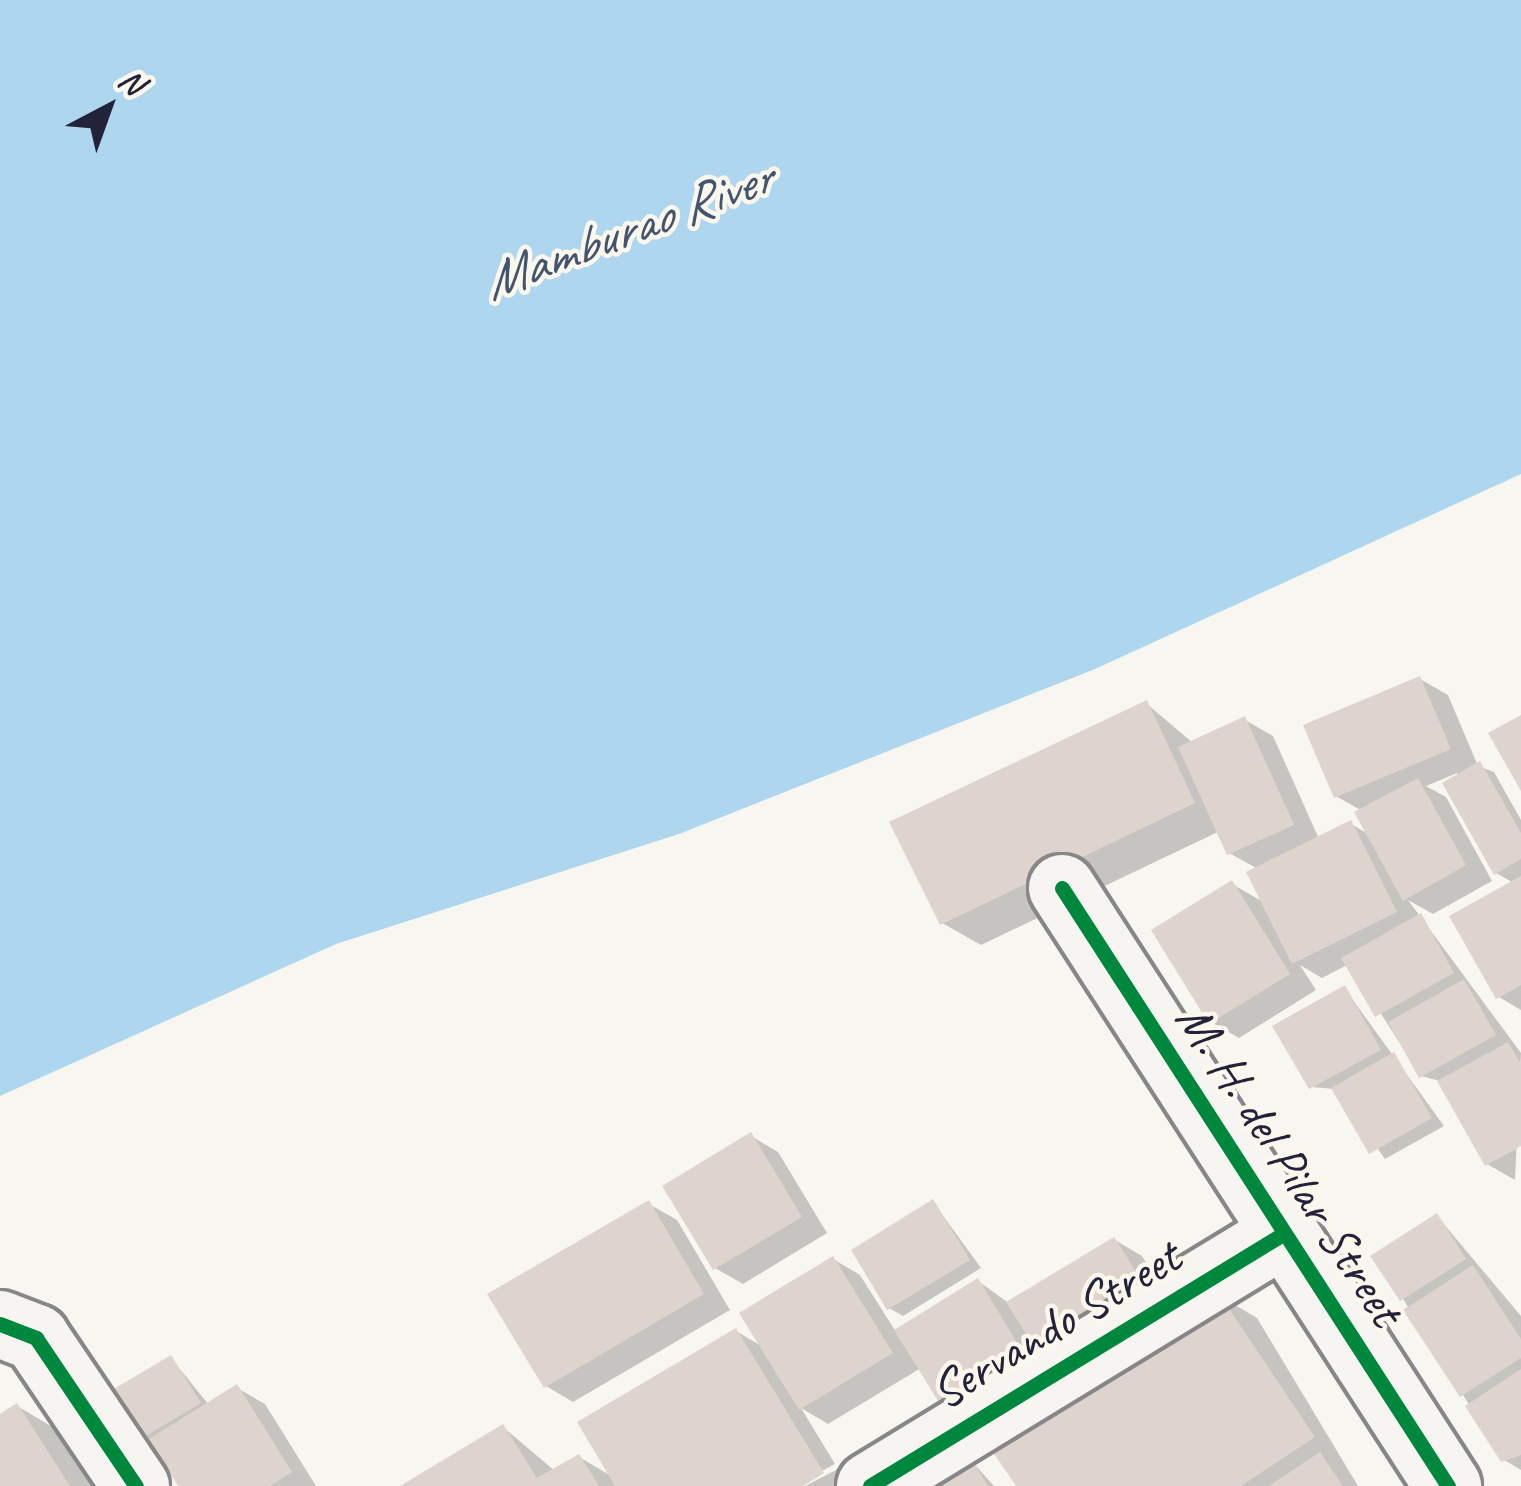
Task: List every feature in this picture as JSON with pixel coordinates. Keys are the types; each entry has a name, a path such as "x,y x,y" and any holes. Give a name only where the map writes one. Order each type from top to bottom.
{"street":[{"name":"M. H. del Pilar Street","path":"1062,888 1448,1486"},
{"name":"Servando Street","path":"870,1486 1284,1233"},
{"path":"18,1331 136,1486"}],"water":[{"name":"Mamburao River","path":"0,0 1521,0 1521,474 1095,669 679,834 336,944 0,1096"}],"building":[{"path":"1420,676 1451,749 1334,798 1303,725"},
{"path":"1147,700 1195,803 940,925 889,822"},
{"path":"1521,715 1521,791 1488,733"},
{"path":"1245,716 1294,825 1227,855 1178,747"},
{"path":"1480,761 1521,833 1521,859 1494,875 1442,783"},
{"path":"1418,778 1466,865 1403,901 1354,812"},
{"path":"1351,820 1397,912 1292,964 1246,872"},
{"path":"1521,876 1521,985 1496,999 1449,916"},
{"path":"1232,880 1290,974 1209,1024 1151,930"},
{"path":"1421,913 1454,973 1375,1017 1341,958"},
{"path":"1464,979 1496,1035 1419,1078 1388,1022"},
{"path":"1345,985 1381,1050 1309,1089 1272,1026"},
{"path":"1508,1042 1521,1064 1521,1146 1485,1166 1437,1081"},
{"path":"1394,1052 1432,1118 1369,1154 1331,1088"},
{"path":"751,1132 802,1217 713,1270 662,1186"},
{"path":"933,1199 970,1260 887,1310 851,1250"},
{"path":"649,1200 704,1294 544,1388 487,1294"},
{"path":"1437,1213 1466,1259 1400,1301 1370,1256"},
{"path":"1114,1237 1147,1289 1039,1355 1006,1302"},
{"path":"833,1256 893,1353 799,1410 739,1313"},
{"path":"1473,1265 1521,1339 1521,1358 1460,1397 1403,1310"},
{"path":"978,1278 1031,1366 948,1417 894,1330"},
{"path":"1218,1292 1315,1437 1241,1486 1016,1486 988,1445"},
{"path":"736,1328 824,1473 803,1486 615,1486 577,1422"},
{"path":"171,1355 201,1403 144,1437 114,1389"},
{"path":"1521,1369 1521,1455 1501,1462 1465,1406"},
{"path":"237,1384 292,1472 270,1486 178,1486 149,1439"},
{"path":"17,1403 70,1486 0,1486 0,1414"},
{"path":"503,1424 537,1478 579,1454 599,1486 400,1486"},
{"path":"966,1451 988,1486 909,1486"},
{"path":"1320,1452 1343,1486 1269,1486"}],"cycle path":[{"path":"1062,888 1448,1486"},
{"path":"870,1486 1284,1233"},
{"path":"0,1324 36,1338 136,1486"}]}
